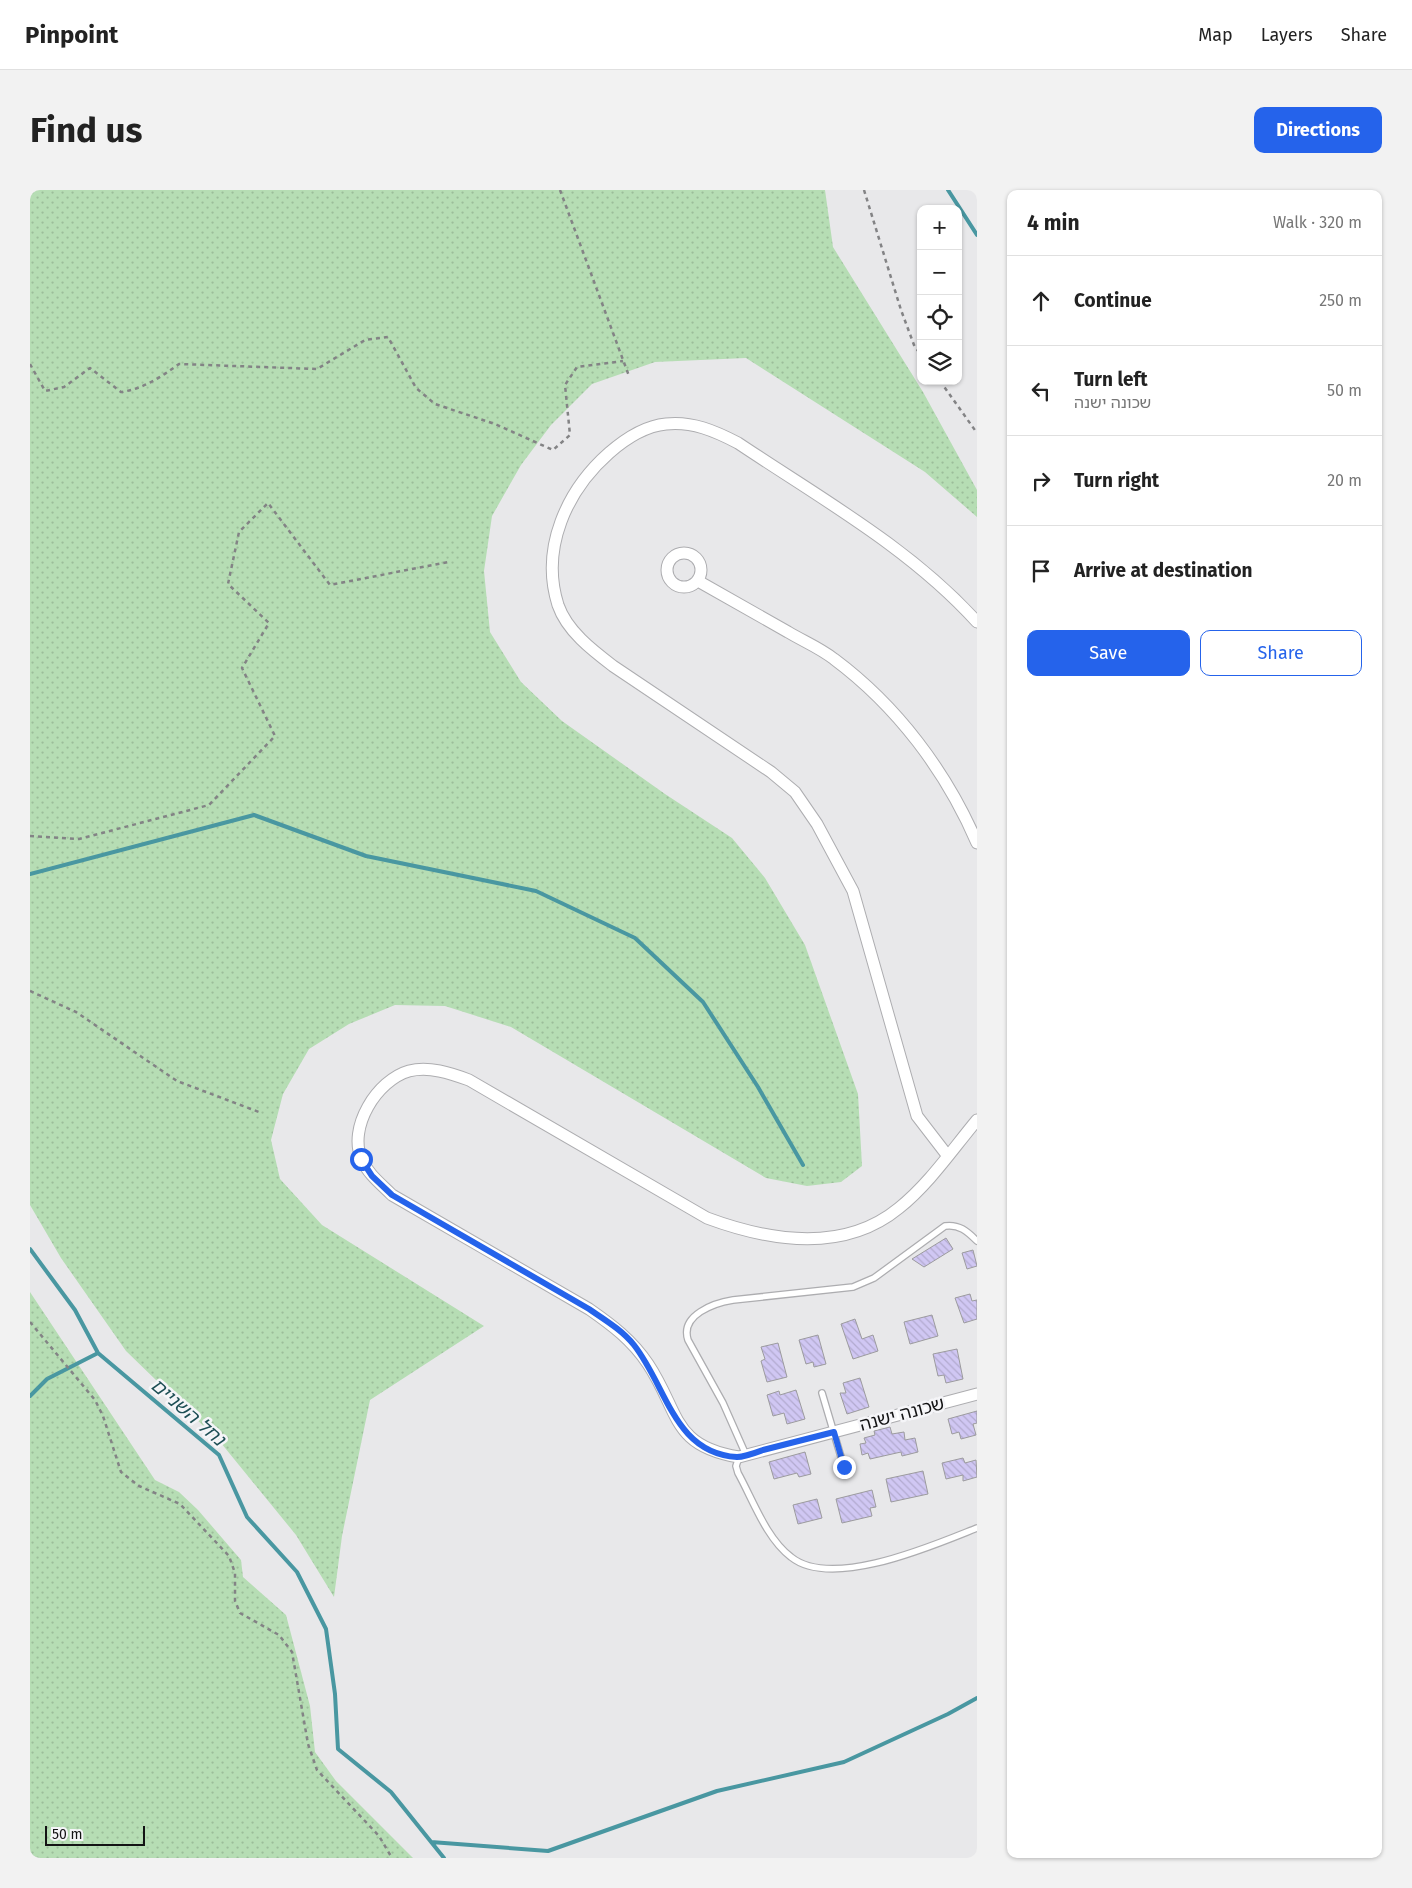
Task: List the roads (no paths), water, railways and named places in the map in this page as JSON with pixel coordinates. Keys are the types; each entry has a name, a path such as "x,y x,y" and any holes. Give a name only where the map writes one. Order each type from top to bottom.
{"street":[{"path":"948,1155 917,1116 853,891 817,824 795,792 771,772 613,666 591,649 573,631 558,606 551,573 556,538 566,506 583,480 621,442 640,432 665,424 688,424 712,430 738,443 904,554 934,578 977,622"},
{"path":"698,580 832,658 868,687 896,715 928,754 955,796 977,843"},
{"path":"743,1456 716,1453 690,1439 681,1426 649,1365 633,1343 619,1330 589,1309 409,1206 392,1195 372,1176 361,1159 359,1136 364,1114 374,1095 388,1082 408,1071 448,1072 468,1080 708,1218 741,1230 776,1238 808,1239 841,1235 869,1226 898,1210 915,1194 977,1120"},
{"name":"שכונה ישנה","path":"743,1456 977,1394"}],"lane":[{"path":"977,1241 967,1231 954,1225 945,1226 874,1278 864,1283 853,1287 716,1303 696,1315 686,1333 688,1340 723,1403 743,1456 736,1466 738,1474 779,1546 791,1558 807,1566 852,1567 886,1561 977,1528"},
{"path":"822,1393 844,1467"}],"waterway":[{"path":"948,190 977,235"},
{"path":"30,874 254,815 366,856 536,891 635,938 703,1002 758,1087 803,1165"},
{"name":"נחל השניים","path":"30,1249 75,1310 98,1353 219,1455 247,1517 297,1572 326,1629 335,1694 338,1749 391,1792 444,1858"},
{"path":"30,1396 47,1379 98,1353"},
{"path":"431,1842 548,1851 717,1791 844,1762 948,1714 977,1698"}]}
